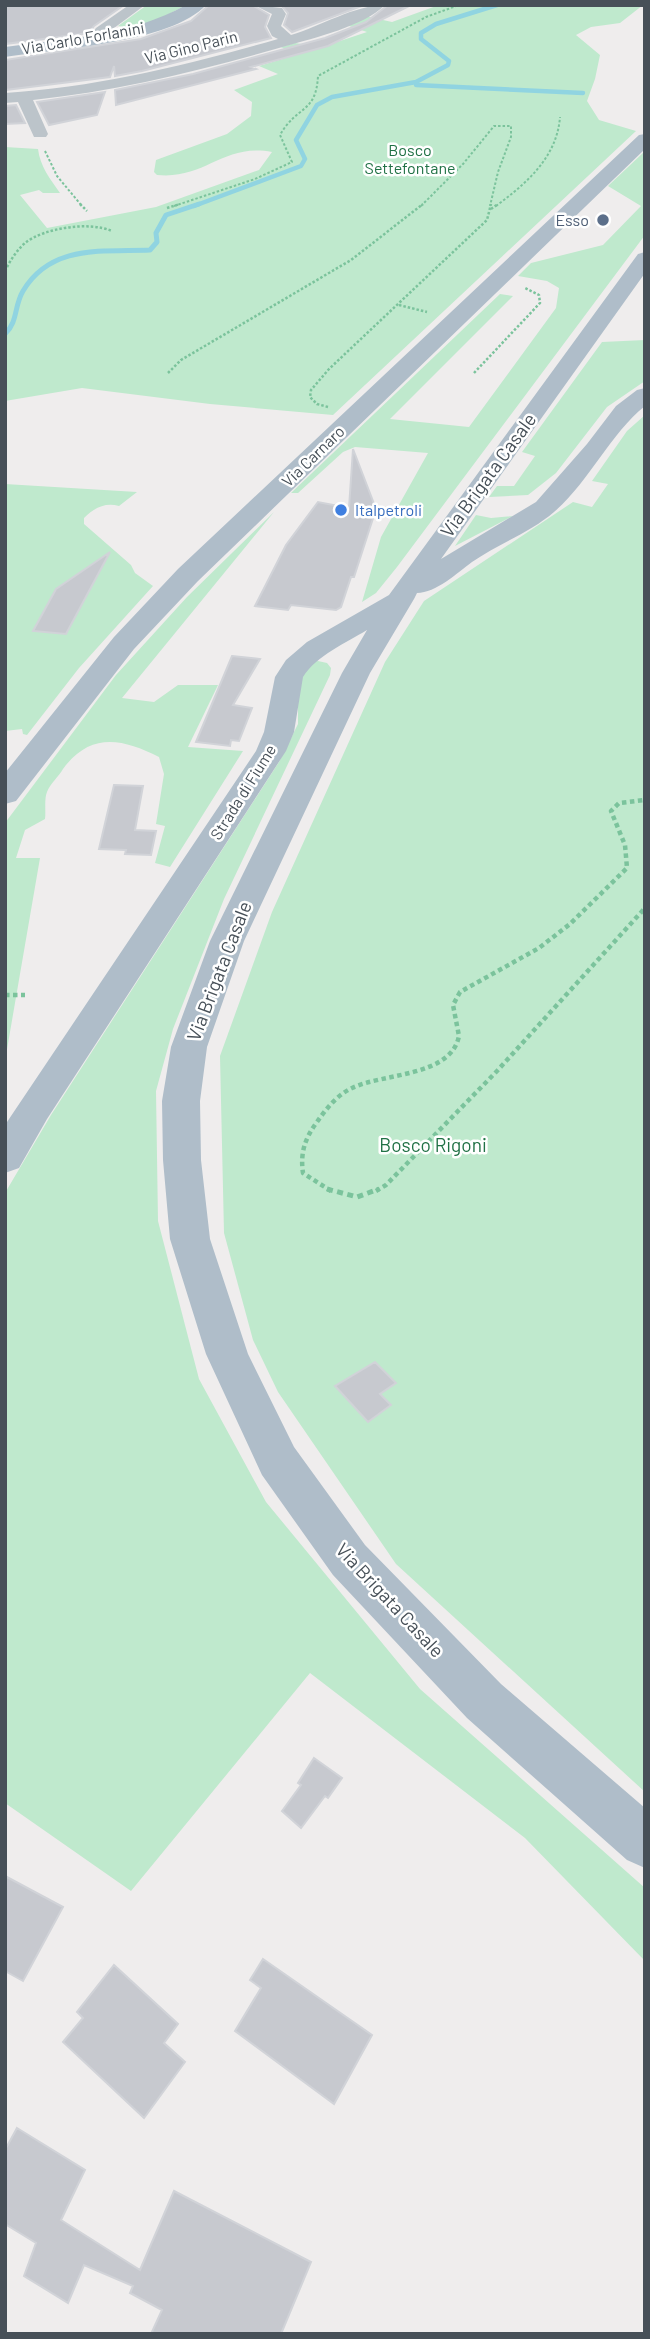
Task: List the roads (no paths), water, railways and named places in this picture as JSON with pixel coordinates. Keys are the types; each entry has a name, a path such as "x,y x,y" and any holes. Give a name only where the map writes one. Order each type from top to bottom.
{"main road":[{"name":"Via Carlo Forlanini","path":"5,52 100,38 159,24 198,5"},
{"name":"Via Carnaro","path":"7,788 124,643 188,575 645,139"},
{"name":"Via Brigata Casale","path":"645,258 400,599 356,673 227,941 189,1047 181,1113 182,1160 190,1239 227,1354 278,1461 349,1560 484,1701 645,1842"},
{"name":"Strada di Fiume","path":"5,1158 60,1070 271,751 282,720 271,682 276,667 288,652 303,640 324,630 400,599 470,552 545,507 624,411 645,395"},
{"path":"469,501 501,506 518,505 535,501 567,483"},
{"path":"282,720 289,677 304,658 400,599"},
{"path":"304,658 331,659 347,665 356,673"}],"street":[{"path":"100,38 98,35 101,31 138,5"},
{"path":"261,5 277,10 279,14 274,26 277,33 289,40"},
{"name":"Via Gino Parin","path":"5,98 73,92 152,75 289,40 346,21 378,5"},
{"path":"24,98 40,134"}],"waterway":[{"path":"194,206 301,166 305,159 296,140 317,105 332,97 416,82 448,65 449,61 421,39 421,33 436,24 497,5"},
{"path":"416,85 583,93"},
{"path":"5,334 12,324 23,291 48,265 63,258 97,251 150,250 157,242 156,233 166,215 199,204"}],"place":[{"name":"Esso","path":"603,220"},
{"name":"Italpetroli","path":"341,510"}],"park label":[{"name":"Bosco Settefontane","path":"410,159"},
{"name":"Bosco Rigoni","path":"433,1145"}]}
